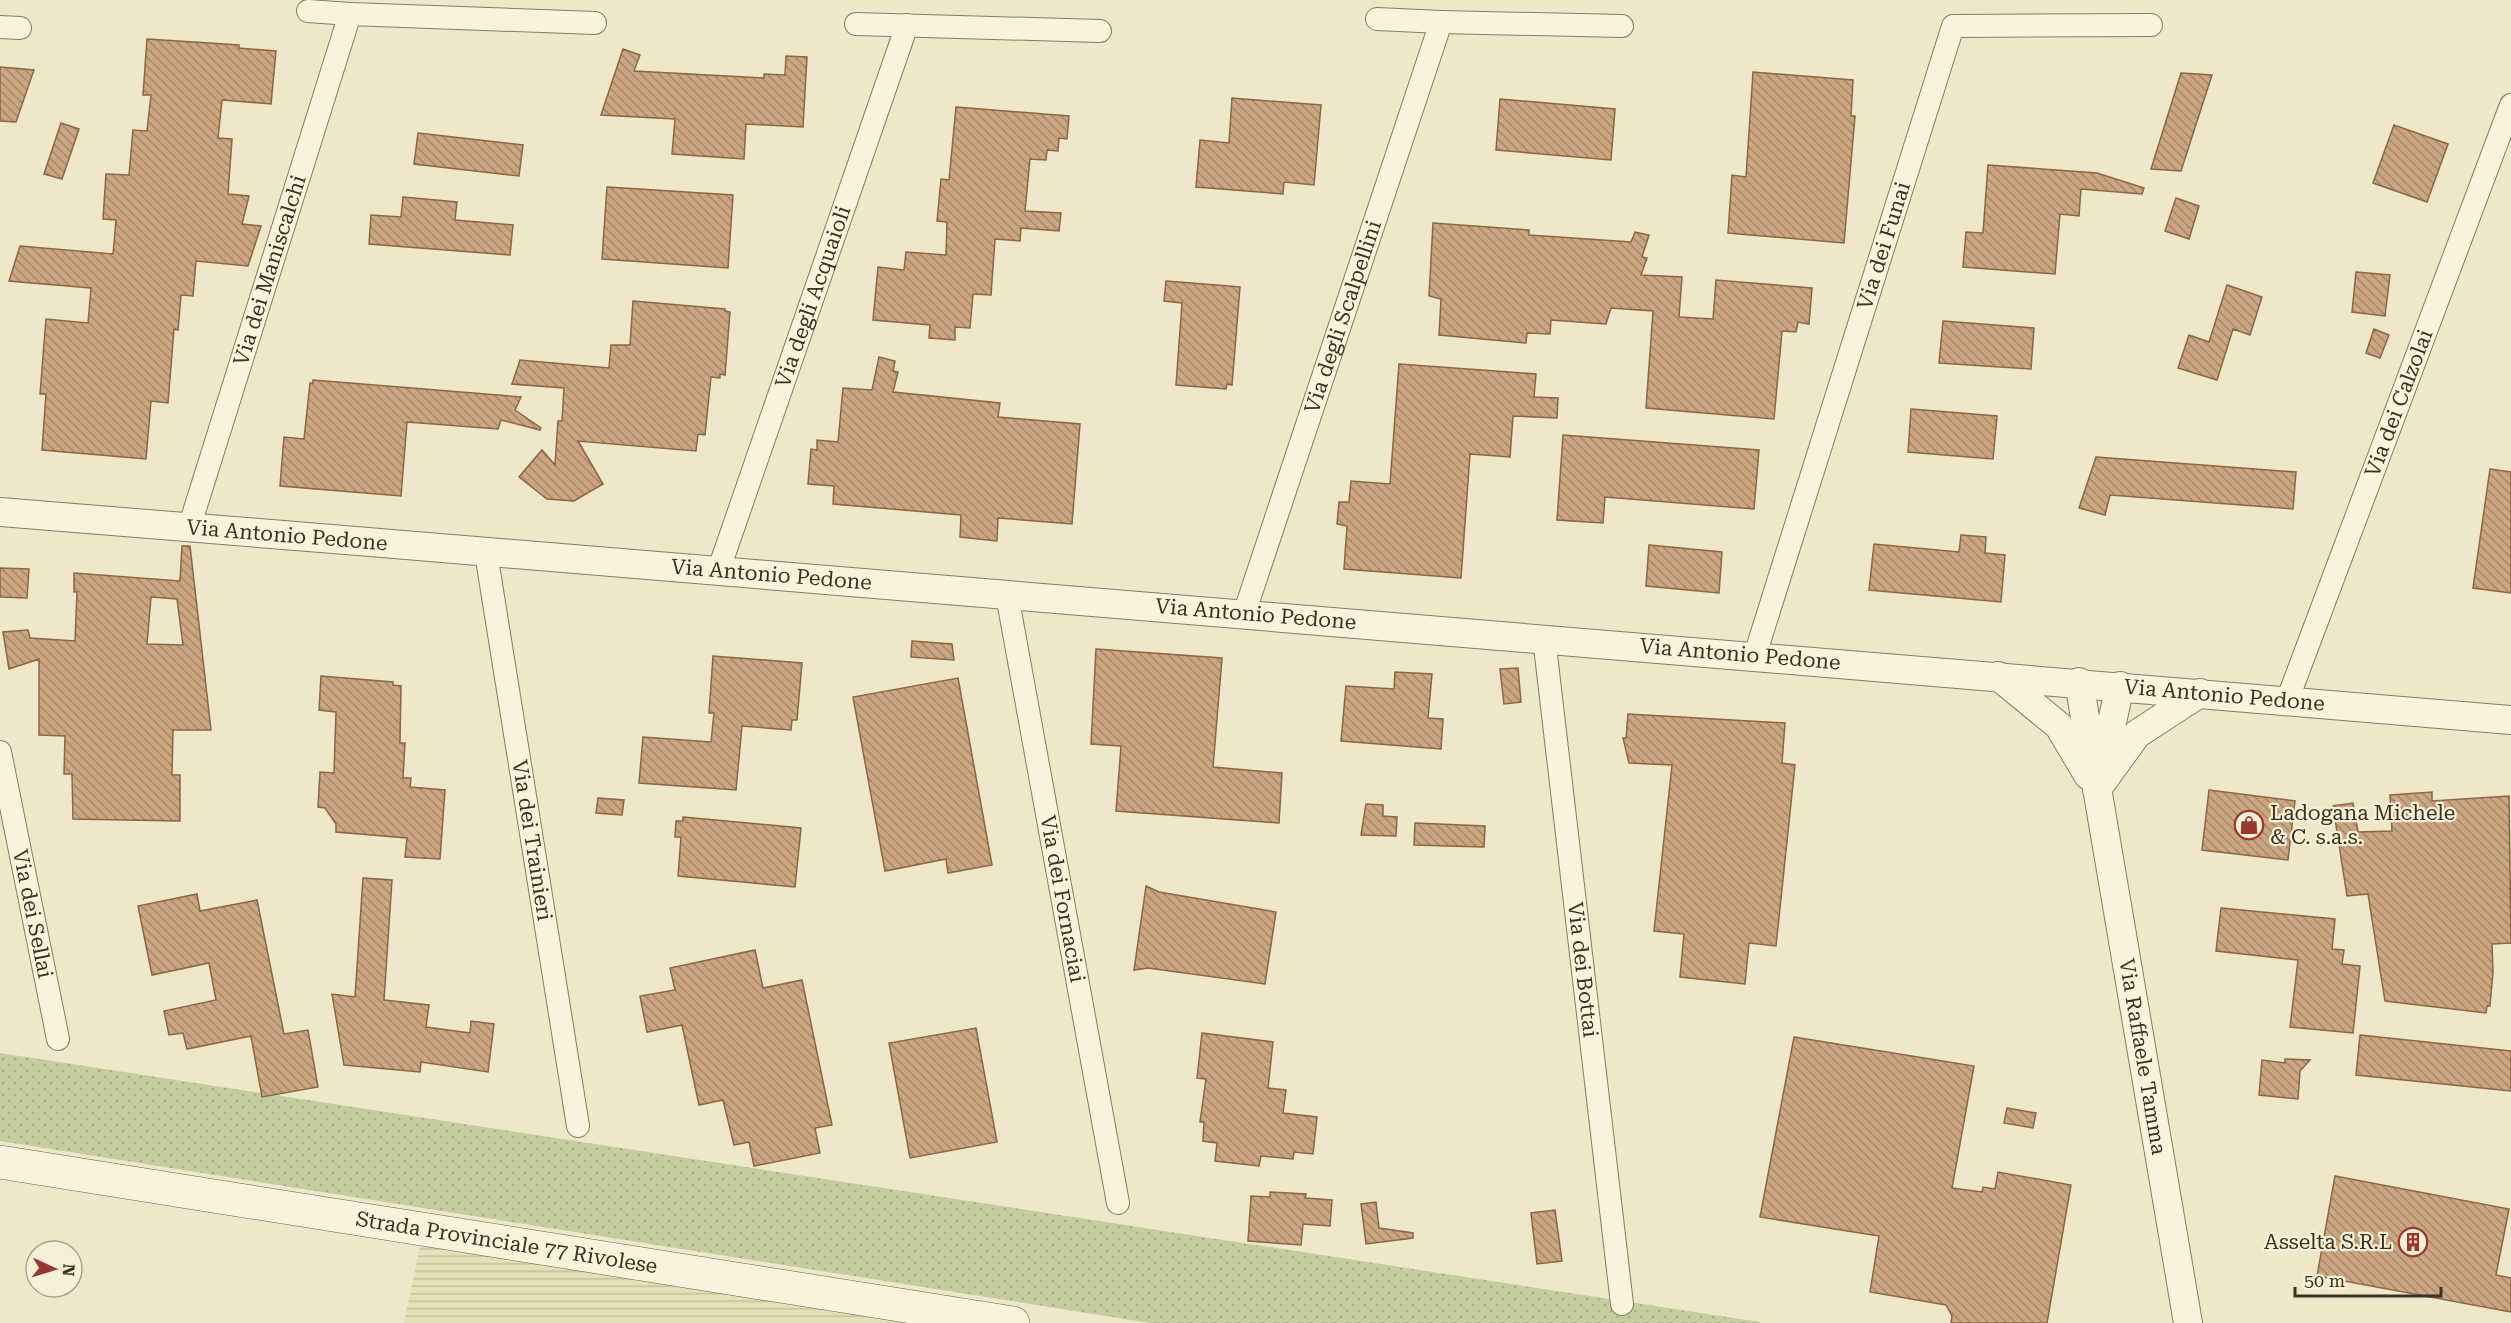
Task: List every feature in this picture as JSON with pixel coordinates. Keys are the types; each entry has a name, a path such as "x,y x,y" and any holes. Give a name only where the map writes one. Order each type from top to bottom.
{"main road":[{"name":"Strada Provinciale 77 Rivolese","path":"0,1162 1013,1323"}],"street":[{"path":"308,11 595,23"},
{"name":"Via dei Maniscalchi","path":"189,528 350,14"},
{"path":"1377,19 1622,26"},
{"name":"Via degli Scalpellini","path":"1245,611 1441,22"},
{"path":"856,24 1100,31"},
{"name":"Via degli Acquaioli","path":"719,569 907,25"},
{"name":"Via dei Funai","path":"1755,655 1953,26 2151,25"},
{"name":"Via dei Calzolai","path":"2287,701 2511,105"},
{"name":"Via Antonio Pedone","path":"0,512 486,554 719,569 1007,595 1245,611 2511,720"},
{"name":"Via dei Trainieri","path":"486,554 578,1126"},
{"name":"Via dei Fornaciai","path":"1007,595 1118,1203"},
{"name":"Via dei Bottai","path":"1544,638 1622,1304"},
{"path":"1998,676 2059,726 2097,789"},
{"name":"Via Raffaele Tamma","path":"2079,682 2188,1323"},
{"path":"2097,789 2120,686"},
{"path":"2097,789 2137,734 2200,693"},
{"name":"Via dei Sellai","path":"0,752 58,1039"}],"shaded area":[{"path":"421,1242 926,1323 404,1323"}],"green space":[{"path":"0,1053 1760,1323 1150,1323 0,1141"}],"building":[{"path":"147,39 239,45 239,48 276,51 271,104 222,100 218,138 232,139 228,194 249,196 242,224 261,226 248,266 196,261 193,296 181,295 178,330 174,329 168,403 151,401 146,459 42,450 46,394 40,394 46,319 88,323 91,288 9,281 20,246 113,254 116,220 103,219 106,174 129,175 133,130 147,131 151,95 143,95"},
{"path":"623,49 640,55 634,71 764,78 764,74 785,75 786,56 807,57 803,127 746,124 744,159 672,154 675,119 601,115"},
{"path":"0,67 34,70 16,122 0,121"},
{"path":"1753,72 1853,80 1851,116 1855,116 1844,243 1728,233 1732,175 1746,177"},
{"path":"2181,73 2212,75 2181,171 2151,169"},
{"path":"1232,98 1321,105 1314,185 1284,182 1283,194 1196,187 1200,140 1229,143"},
{"path":"1500,99 1615,109 1611,160 1496,150"},
{"path":"956,107 1069,116 1067,139 1059,138 1058,151 1047,150 1046,160 1030,159 1025,211 1061,213 1059,231 1021,228 1020,241 995,239 991,295 973,294 970,328 955,327 955,340 929,338 930,325 873,320 878,267 904,270 906,252 946,255 947,222 937,221 941,179 949,180"},
{"path":"61,123 79,129 62,179 44,174"},
{"path":"2394,125 2448,144 2427,202 2373,183"},
{"path":"418,133 523,145 519,176 414,164"},
{"path":"1988,165 2097,173 2144,188 2142,194 2081,189 2079,216 2060,214 2055,274 1963,267 1966,232 1983,233"},
{"path":"607,187 733,195 728,268 602,259"},
{"path":"403,197 457,202 455,220 513,225 510,255 369,244 371,215 401,217"},
{"path":"2176,198 2199,206 2189,239 2165,231"},
{"path":"1433,223 1529,230 1529,235 1631,242 1635,232 1649,235 1642,257 1647,258 1641,275 1682,277 1679,317 1713,319 1716,280 1812,288 1809,324 1798,322 1796,332 1782,331 1774,419 1646,408 1653,311 1611,308 1606,324 1551,320 1550,334 1527,333 1526,343 1439,335 1441,299 1429,296"},
{"path":"2356,272 2390,275 2385,316 2352,312"},
{"path":"1166,281 1240,287 1232,385 1227,384 1226,389 1176,385 1182,303 1164,301"},
{"path":"2227,285 2262,297 2250,335 2233,329 2217,380 2178,368 2189,335 2209,342"},
{"path":"633,301 725,309 730,312 725,375 720,374 720,378 711,377 705,435 698,434 696,451 578,441 603,484 574,501 547,499 519,477 542,450 555,465 558,421 562,421 564,388 512,384 520,360 609,368 611,345 630,345"},
{"path":"1943,321 2034,328 2031,369 1939,363"},
{"path":"2374,329 2389,335 2380,358 2366,353"},
{"path":"879,357 895,361 893,371 898,372 893,392 1000,403 998,417 1080,424 1072,524 998,518 997,541 960,537 961,515 833,504 834,486 808,484 811,449 817,450 817,440 838,442 843,388 872,390"},
{"path":"1399,364 1536,374 1534,397 1558,398 1557,418 1513,416 1510,457 1470,454 1461,578 1344,569 1347,526 1337,524 1339,502 1349,502 1351,481 1390,484"},
{"path":"313,380 521,397 515,410 541,428 540,430 501,420 498,429 407,422 401,496 280,486 284,437 304,439 310,383 313,383"},
{"path":"1911,409 1997,416 1993,459 1908,452"},
{"path":"1563,435 1759,450 1754,509 1605,497 1603,523 1557,520"},
{"path":"2096,457 2296,472 2293,509 2110,495 2105,515 2079,508"},
{"path":"2490,469 2511,472 2511,593 2473,588"},
{"path":"1961,535 1986,537 1985,553 2005,555 2001,602 1869,590 1874,544 1959,552"},
{"path":"1649,545 1722,552 1719,593 1646,586"},
{"path":"182,546 190,546 211,730 173,730 172,775 180,775 180,821 73,819 72,774 64,774 65,736 39,735 39,659 9,669 3,632 28,630 30,638 75,641 77,592 74,592 74,573 180,581","holes":["151,597 177,599 183,645 147,644"]},
{"path":"0,568 29,569 27,598 0,597"},
{"path":"912,641 952,644 954,660 911,657"},
{"path":"1096,649 1222,658 1213,767 1282,773 1279,823 1116,811 1121,746 1091,744"},
{"path":"713,656 802,663 797,720 792,720 791,730 742,726 736,790 639,783 643,737 711,742 714,713 709,713"},
{"path":"1518,668 1521,702 1504,704 1500,669"},
{"path":"1395,672 1432,674 1428,718 1443,719 1441,749 1341,741 1346,686 1394,689"},
{"path":"321,676 393,682 393,685 401,686 400,743 405,743 403,778 411,778 410,787 445,790 440,859 405,857 407,838 336,832 336,824 325,808 318,807 320,772 334,773 336,712 319,710"},
{"path":"958,678 992,865 948,873 946,859 885,871 853,697"},
{"path":"1628,714 1785,723 1782,763 1795,765 1776,946 1749,943 1745,984 1680,977 1684,934 1654,931 1672,765 1629,763 1623,738 1626,738"},
{"path":"2209,790 2295,801 2288,860 2202,850"},
{"path":"2432,792 2432,801 2509,796 2511,943 2492,944 2493,972 2490,1006 2487,1006 2486,1013 2385,1001 2368,894 2347,896 2333,806 2353,803 2358,832 2392,831 2390,795"},
{"path":"598,798 624,800 622,815 596,813"},
{"path":"1366,804 1383,805 1383,816 1397,817 1396,836 1361,835"},
{"path":"683,817 801,828 795,887 678,876 681,837 675,837 676,821 683,821"},
{"path":"1415,823 1485,826 1484,847 1414,845"},
{"path":"363,878 392,880 384,1000 429,1005 426,1027 470,1033 471,1021 494,1024 488,1072 421,1062 420,1072 344,1065 332,994 355,997"},
{"path":"1146,886 1159,892 1276,912 1265,984 1148,968 1134,970"},
{"path":"197,894 200,911 257,900 284,1034 308,1030 318,1087 262,1097 251,1036 187,1049 183,1033 169,1035 164,1011 216,1000 209,963 152,975 138,906"},
{"path":"2221,908 2335,919 2332,949 2344,950 2342,964 2360,966 2353,1033 2290,1027 2298,960 2216,951"},
{"path":"755,950 763,988 802,980 832,1125 815,1128 820,1153 754,1166 749,1142 734,1145 723,1100 699,1105 682,1025 647,1032 640,996 675,990 670,968"},
{"path":"976,1028 997,1142 910,1158 889,1043"},
{"path":"1202,1033 1273,1042 1268,1088 1286,1090 1283,1113 1317,1117 1313,1154 1294,1152 1293,1159 1261,1156 1259,1166 1215,1161 1217,1143 1203,1141 1204,1122 1200,1122 1206,1079 1197,1078"},
{"path":"2360,1035 2511,1051 2511,1091 2356,1075"},
{"path":"1794,1037 1974,1066 1952,1188 1982,1192 1983,1187 1995,1189 1998,1172 2071,1185 2047,1323 1951,1323 1952,1316 1946,1305 1870,1292 1879,1236 1760,1217"},
{"path":"2285,1059 2310,1060 2300,1071 2298,1099 2259,1095 2262,1060 2285,1063"},
{"path":"2007,1108 2036,1113 2033,1128 2004,1123"},
{"name":"Asselta S.R.L","path":"2335,1176 2509,1209 2496,1275 2511,1278 2511,1312 2317,1276"},
{"path":"1270,1192 1306,1194 1305,1198 1332,1200 1330,1226 1303,1224 1301,1245 1248,1241 1251,1196 1270,1197"},
{"path":"1376,1202 1379,1228 1413,1233 1413,1238 1366,1244 1361,1204"},
{"path":"1555,1210 1562,1261 1537,1264 1531,1213"}],"place":[{"name":"Ladogana Michele & C. s.a.s.","path":"2249,825"},
{"name":"Asselta S.R.L","path":"2413,1242"}]}
